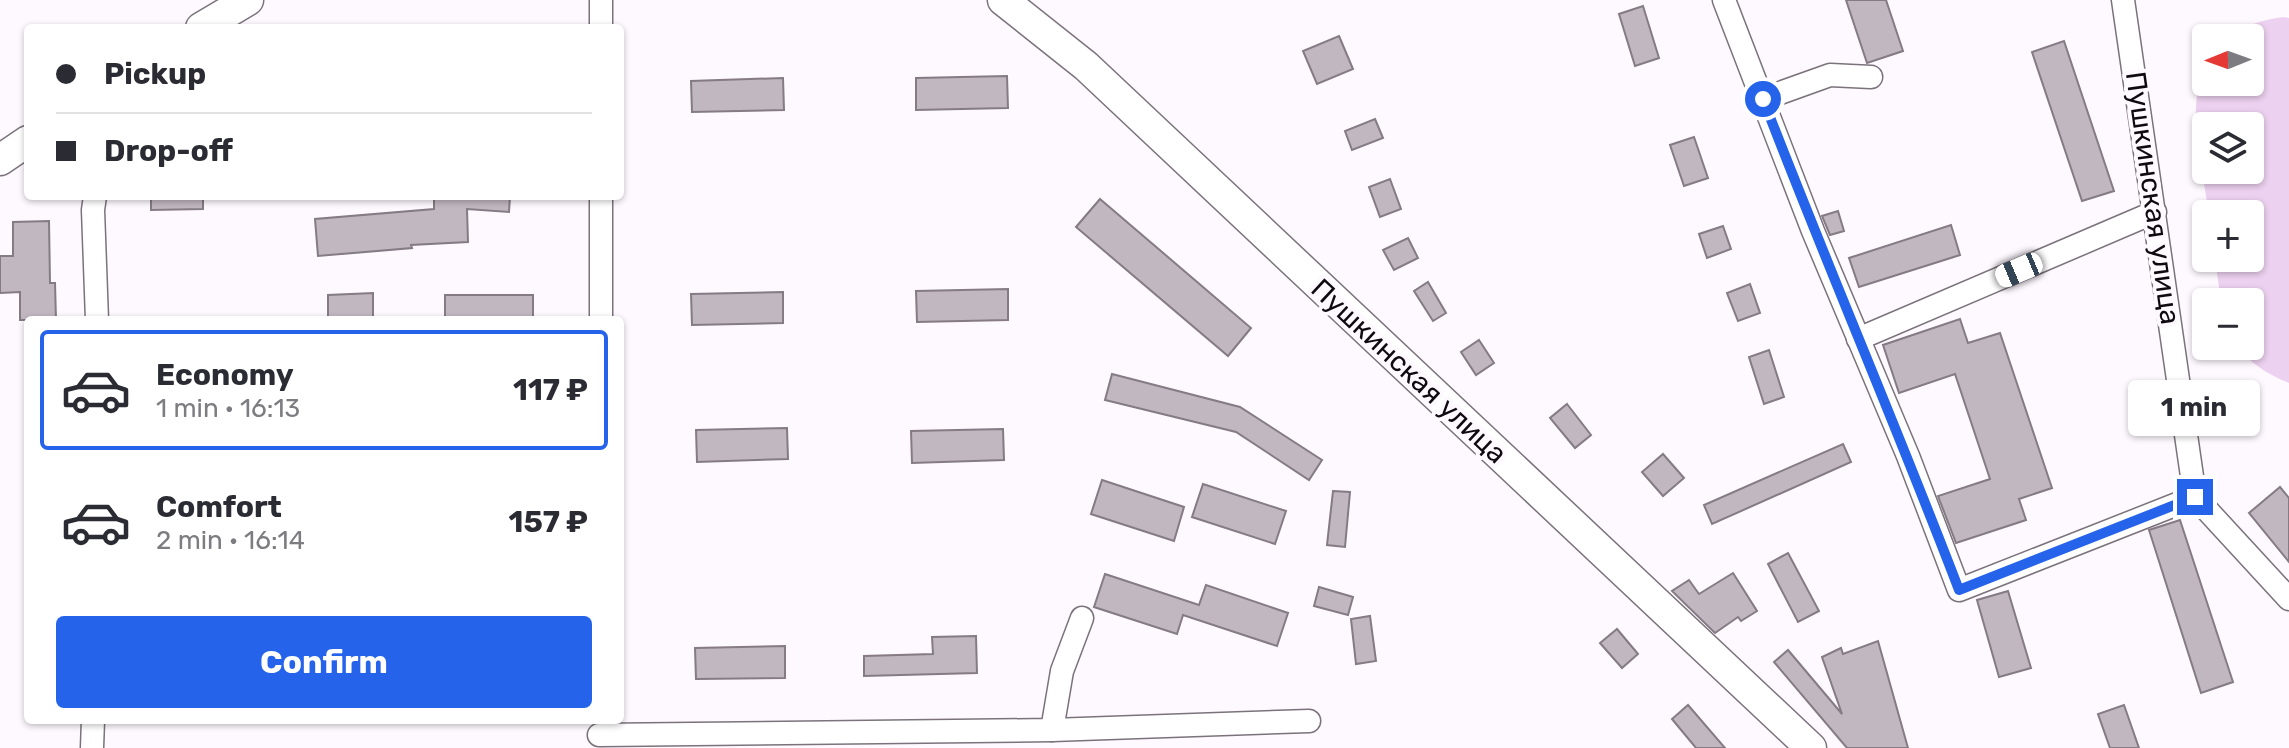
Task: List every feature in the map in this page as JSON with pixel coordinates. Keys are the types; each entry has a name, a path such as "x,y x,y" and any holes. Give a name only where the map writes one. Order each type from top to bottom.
{"main road":[{"path":"208,24 248,0"},
{"name":"Пушкинская улица","path":"1003,0 1086,66 1811,748"},
{"path":"0,160 24,144"}],"street":[{"path":"601,0 601,24"},
{"path":"1724,0 1959,590 2195,497 2289,599"},
{"name":"Пушкинская улица","path":"2123,0 2195,497"},
{"path":"1763,99 1830,75 1871,77"},
{"path":"94,200 97,316"},
{"path":"601,200 601,316"},
{"path":"1858,339 2155,212"},
{"path":"1052,730 1062,671 1082,618"},
{"path":"599,734 1052,730 1309,721"},
{"path":"92,748 93,724"}],"shaded area":[{"path":"2289,18 2289,383 2250,360 2264,360 2264,288 2219,288 2217,272 2264,272 2264,200 2207,200 2204,184 2264,184 2264,112 2196,112 2198,96 2264,96 2264,24 2254,24"}],"building":[{"path":"1846,0 1886,0 1903,51 1867,63"},
{"path":"1643,6 1659,58 1635,66 1619,14"},
{"path":"1339,36 1353,69 1317,84 1303,51"},
{"path":"2064,41 2114,191 2082,201 2032,52"},
{"path":"1007,76 1008,108 916,110 916,78"},
{"path":"783,78 784,110 692,112 691,81"},
{"path":"1375,119 1383,138 1352,150 1345,131"},
{"path":"1694,137 1708,178 1684,186 1670,145"},
{"path":"1390,179 1401,209 1380,217 1369,187"},
{"path":"1100,199 1251,328 1228,356 1076,227"},
{"path":"151,200 203,200 203,209 151,210"},
{"path":"434,200 510,200 509,212 467,209 468,242 318,256 315,219 434,209"},
{"path":"1838,211 1844,231 1830,235 1822,216"},
{"path":"49,221 50,283 55,283 56,316 24,316 24,320 20,320 20,292 0,293 0,256 13,256 13,222"},
{"path":"1951,225 1960,255 1859,287 1849,258"},
{"path":"1723,226 1731,249 1707,258 1699,234"},
{"path":"1408,238 1418,258 1394,270 1383,250"},
{"path":"1428,282 1446,313 1433,321 1414,291"},
{"path":"1750,284 1760,313 1738,321 1727,293"},
{"path":"1008,289 1008,320 917,322 916,291"},
{"path":"783,292 783,323 692,325 691,294"},
{"path":"373,293 373,316 328,316 328,295"},
{"path":"445,295 533,295 533,316 445,316"},
{"path":"1960,319 1968,343 2000,333 2052,488 2019,499 2026,520 1956,543 1938,496 1990,479 1955,374 1899,393 1883,345"},
{"path":"1479,340 1494,363 1476,375 1461,352"},
{"path":"1769,350 1784,397 1764,404 1749,357"},
{"path":"1112,374 1240,407 1322,460 1309,480 1236,432 1105,400"},
{"path":"1567,404 1591,435 1575,448 1550,418"},
{"path":"787,428 788,459 697,462 696,430"},
{"path":"1003,429 1004,460 912,463 911,431"},
{"path":"1843,444 1851,462 1712,524 1704,505"},
{"path":"1663,454 1684,478 1663,496 1642,472"},
{"path":"1102,480 1184,507 1174,541 1091,514"},
{"path":"1203,484 1286,511 1275,544 1192,517"},
{"path":"2280,487 2289,498 2289,562 2249,513"},
{"path":"1333,491 1350,492 1345,547 1327,545"},
{"path":"2180,520 2233,682 2201,693 2149,530"},
{"path":"1788,553 1819,611 1798,622 1768,564"},
{"path":"1733,573 1757,611 1741,621 1738,617 1715,633 1672,591 1689,580 1699,594"},
{"path":"1105,574 1199,605 1206,585 1288,613 1277,646 1183,615 1177,634 1094,607"},
{"path":"1319,587 1353,597 1348,615 1314,606"},
{"path":"2008,591 2031,668 1999,677 1977,600"},
{"path":"1370,616 1376,661 1356,664 1351,619"},
{"path":"1617,629 1638,654 1622,668 1600,643"},
{"path":"976,636 977,673 864,676 864,656 933,654 932,637"},
{"path":"1878,641 1908,748 1847,748 1774,662 1788,650 1842,714 1822,657 1841,648 1843,654"},
{"path":"785,646 785,678 696,679 695,648"},
{"path":"1688,705 1725,748 1696,748 1672,719"},
{"path":"2124,705 2139,748 2110,748 2098,714"}],"route":[{"path":"1763,99 1813,231 1908,456 1959,590 2195,497"}]}
